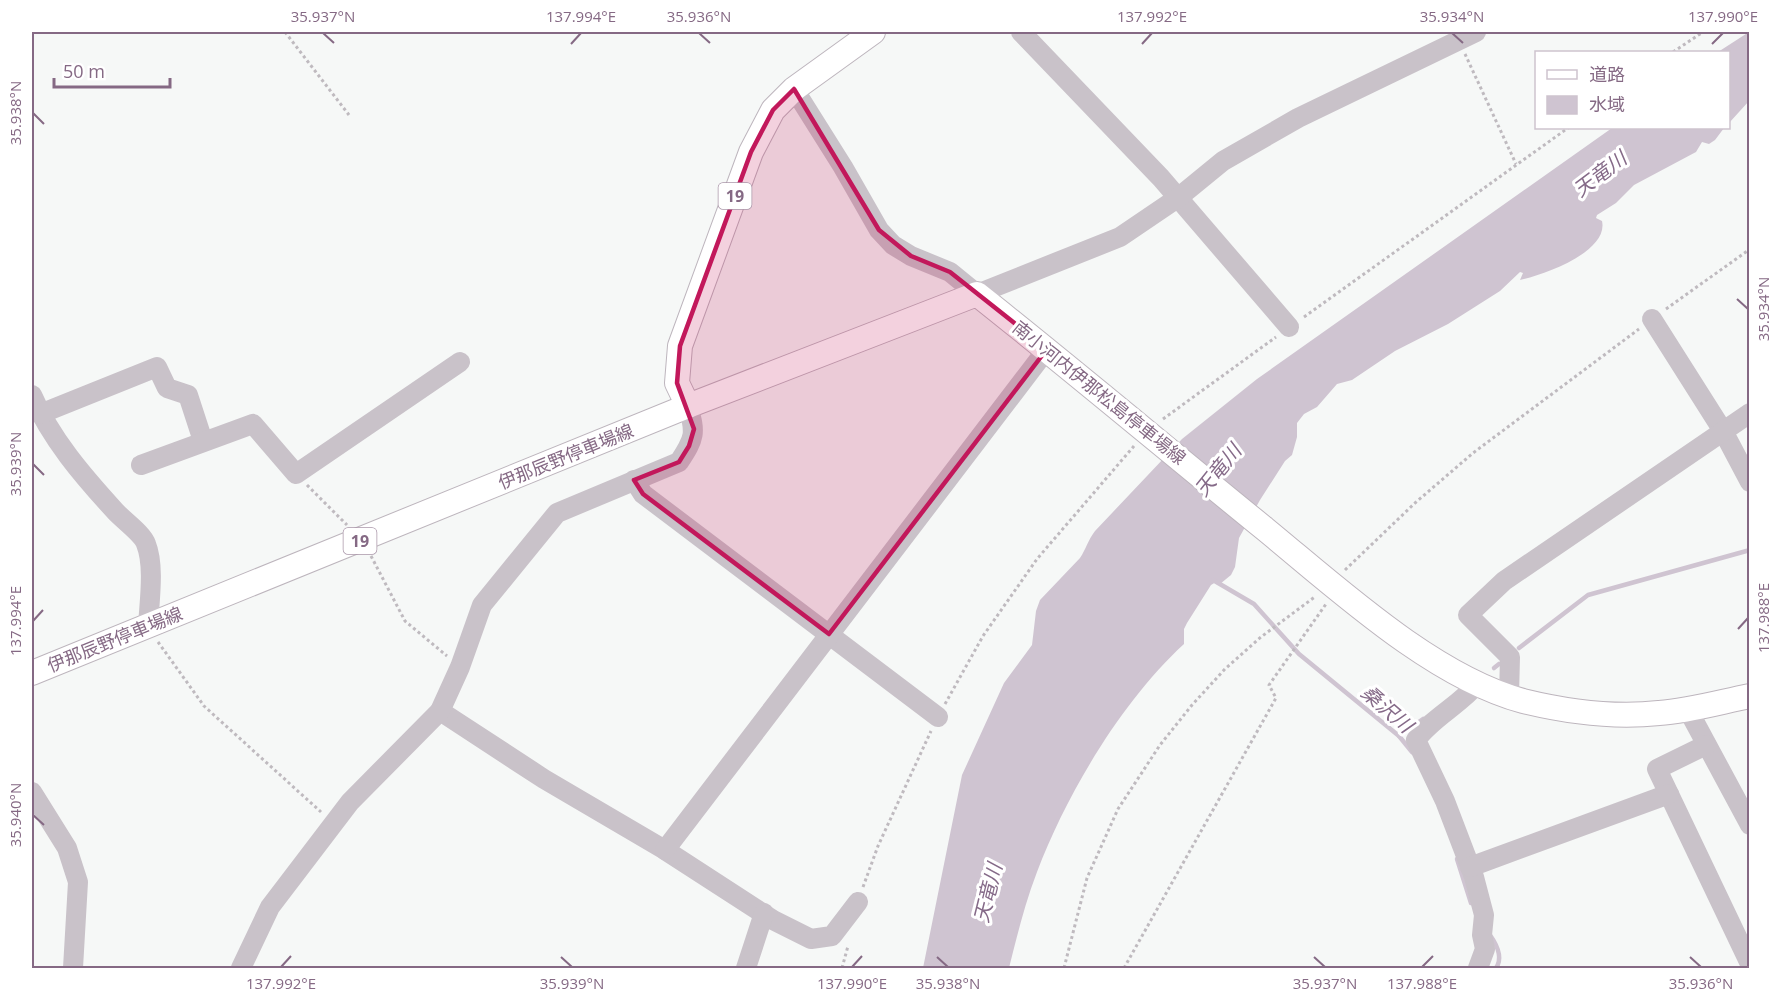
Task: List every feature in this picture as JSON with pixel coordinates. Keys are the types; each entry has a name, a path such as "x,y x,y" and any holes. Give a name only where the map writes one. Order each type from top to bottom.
{"main road":[{"name":"19","path":"688,406 677,383 680,346 752,152 773,110 794,89 873,32"},
{"name":"南小河内伊那松島停車場線","path":"977,294 1330,582 1415,646 1478,683 1509,696 1554,707 1619,716 1662,713 1749,696"},
{"path":"688,406 977,294"},
{"name":"伊那辰野停車場線","path":"32,673 688,406"}],"street":[{"path":"1020,32 1179,197 1289,327"},
{"path":"794,89 879,230 893,245 911,256 950,272 977,294 1120,237 1179,197 1223,161 1456,36 1476,32"},
{"path":"1652,319 1723,430 1749,482"},
{"path":"665,850 1047,349"},
{"path":"141,465 253,424 296,474 460,362"},
{"path":"40,414 157,367 167,388 188,395 203,441"},
{"path":"32,395 40,414 75,465 146,542 150,562 148,627"},
{"path":"241,969 270,907 350,802 440,711 460,666 482,605 557,513 679,462 689,447 694,429 688,406"},
{"path":"1509,696 1510,657 1468,615 1504,581 1749,413"},
{"path":"634,480 643,494 938,717"},
{"path":"1478,683 1467,696 1426,727 1416,740 1445,801 1470,867 1484,915 1482,935 1485,949 1478,969"},
{"path":"1687,708 1749,825"},
{"path":"440,711 544,779 665,850 764,913 811,939 832,936 858,902"},
{"path":"1706,745 1657,769 1749,964"},
{"path":"32,792 67,848 78,882 73,969"},
{"path":"1470,867 1669,794"},
{"path":"746,969 764,913"}],"path":[{"path":"285,32 349,115"},
{"path":"1674,51 1703,32"},
{"path":"1456,36 1516,164"},
{"path":"858,902 878,846 938,717 983,636 1037,560 1149,435 1289,327 1567,129"},
{"path":"1064,969 1087,878 1118,809 1160,745 1225,669 1330,582 1473,453 1749,249"},
{"path":"296,474 362,540 405,621 460,666"},
{"path":"1124,969 1276,698 1269,685 1301,640 1330,582"},
{"path":"148,627 204,706 334,823"},
{"path":"842,969 850,935"}],"highlighted area":[{"path":"794,89 879,230 911,256 950,272 1047,349 829,634 643,494 634,480 679,462 689,446 694,429 677,383 680,346 751,152 773,110"}],"water":[{"path":"1749,32 1749,101 1730,122 1730,51 1720,51"},
{"name":"天竜川","path":"1611,129 1723,129 1715,140 1709,144 1702,142 1696,152 1634,185 1616,203 1597,215 1596,218 1602,221 1601,232 1595,243 1585,252 1544,273 1520,280 1523,273 1520,272 1500,291 1448,324 1395,351 1352,380 1337,384 1317,407 1304,414 1297,423 1297,437 1292,455 1285,461 1260,500 1239,538 1235,567 1231,575 1220,584 1216,582 1211,585 1184,629 1184,644 1161,667 1118,720 1080,780 1049,842 1037,872 1009,968 923,968 962,775 1004,683 1032,645 1036,611 1040,600 1080,558 1095,531 1182,439 1257,379"}],"waterway":[{"path":"1519,648 1588,595 1750,550"},
{"name":"桑沢川","path":"1213,580 1254,604 1299,654 1399,736 1412,752"},
{"path":"1494,668 1499,664"},
{"path":"1399,736 1423,719"},
{"name":"桑沢川","path":"1457,859 1471,903"},
{"name":"桑沢川","path":"1490,935 1498,952 1499,960 1496,968"}]}
